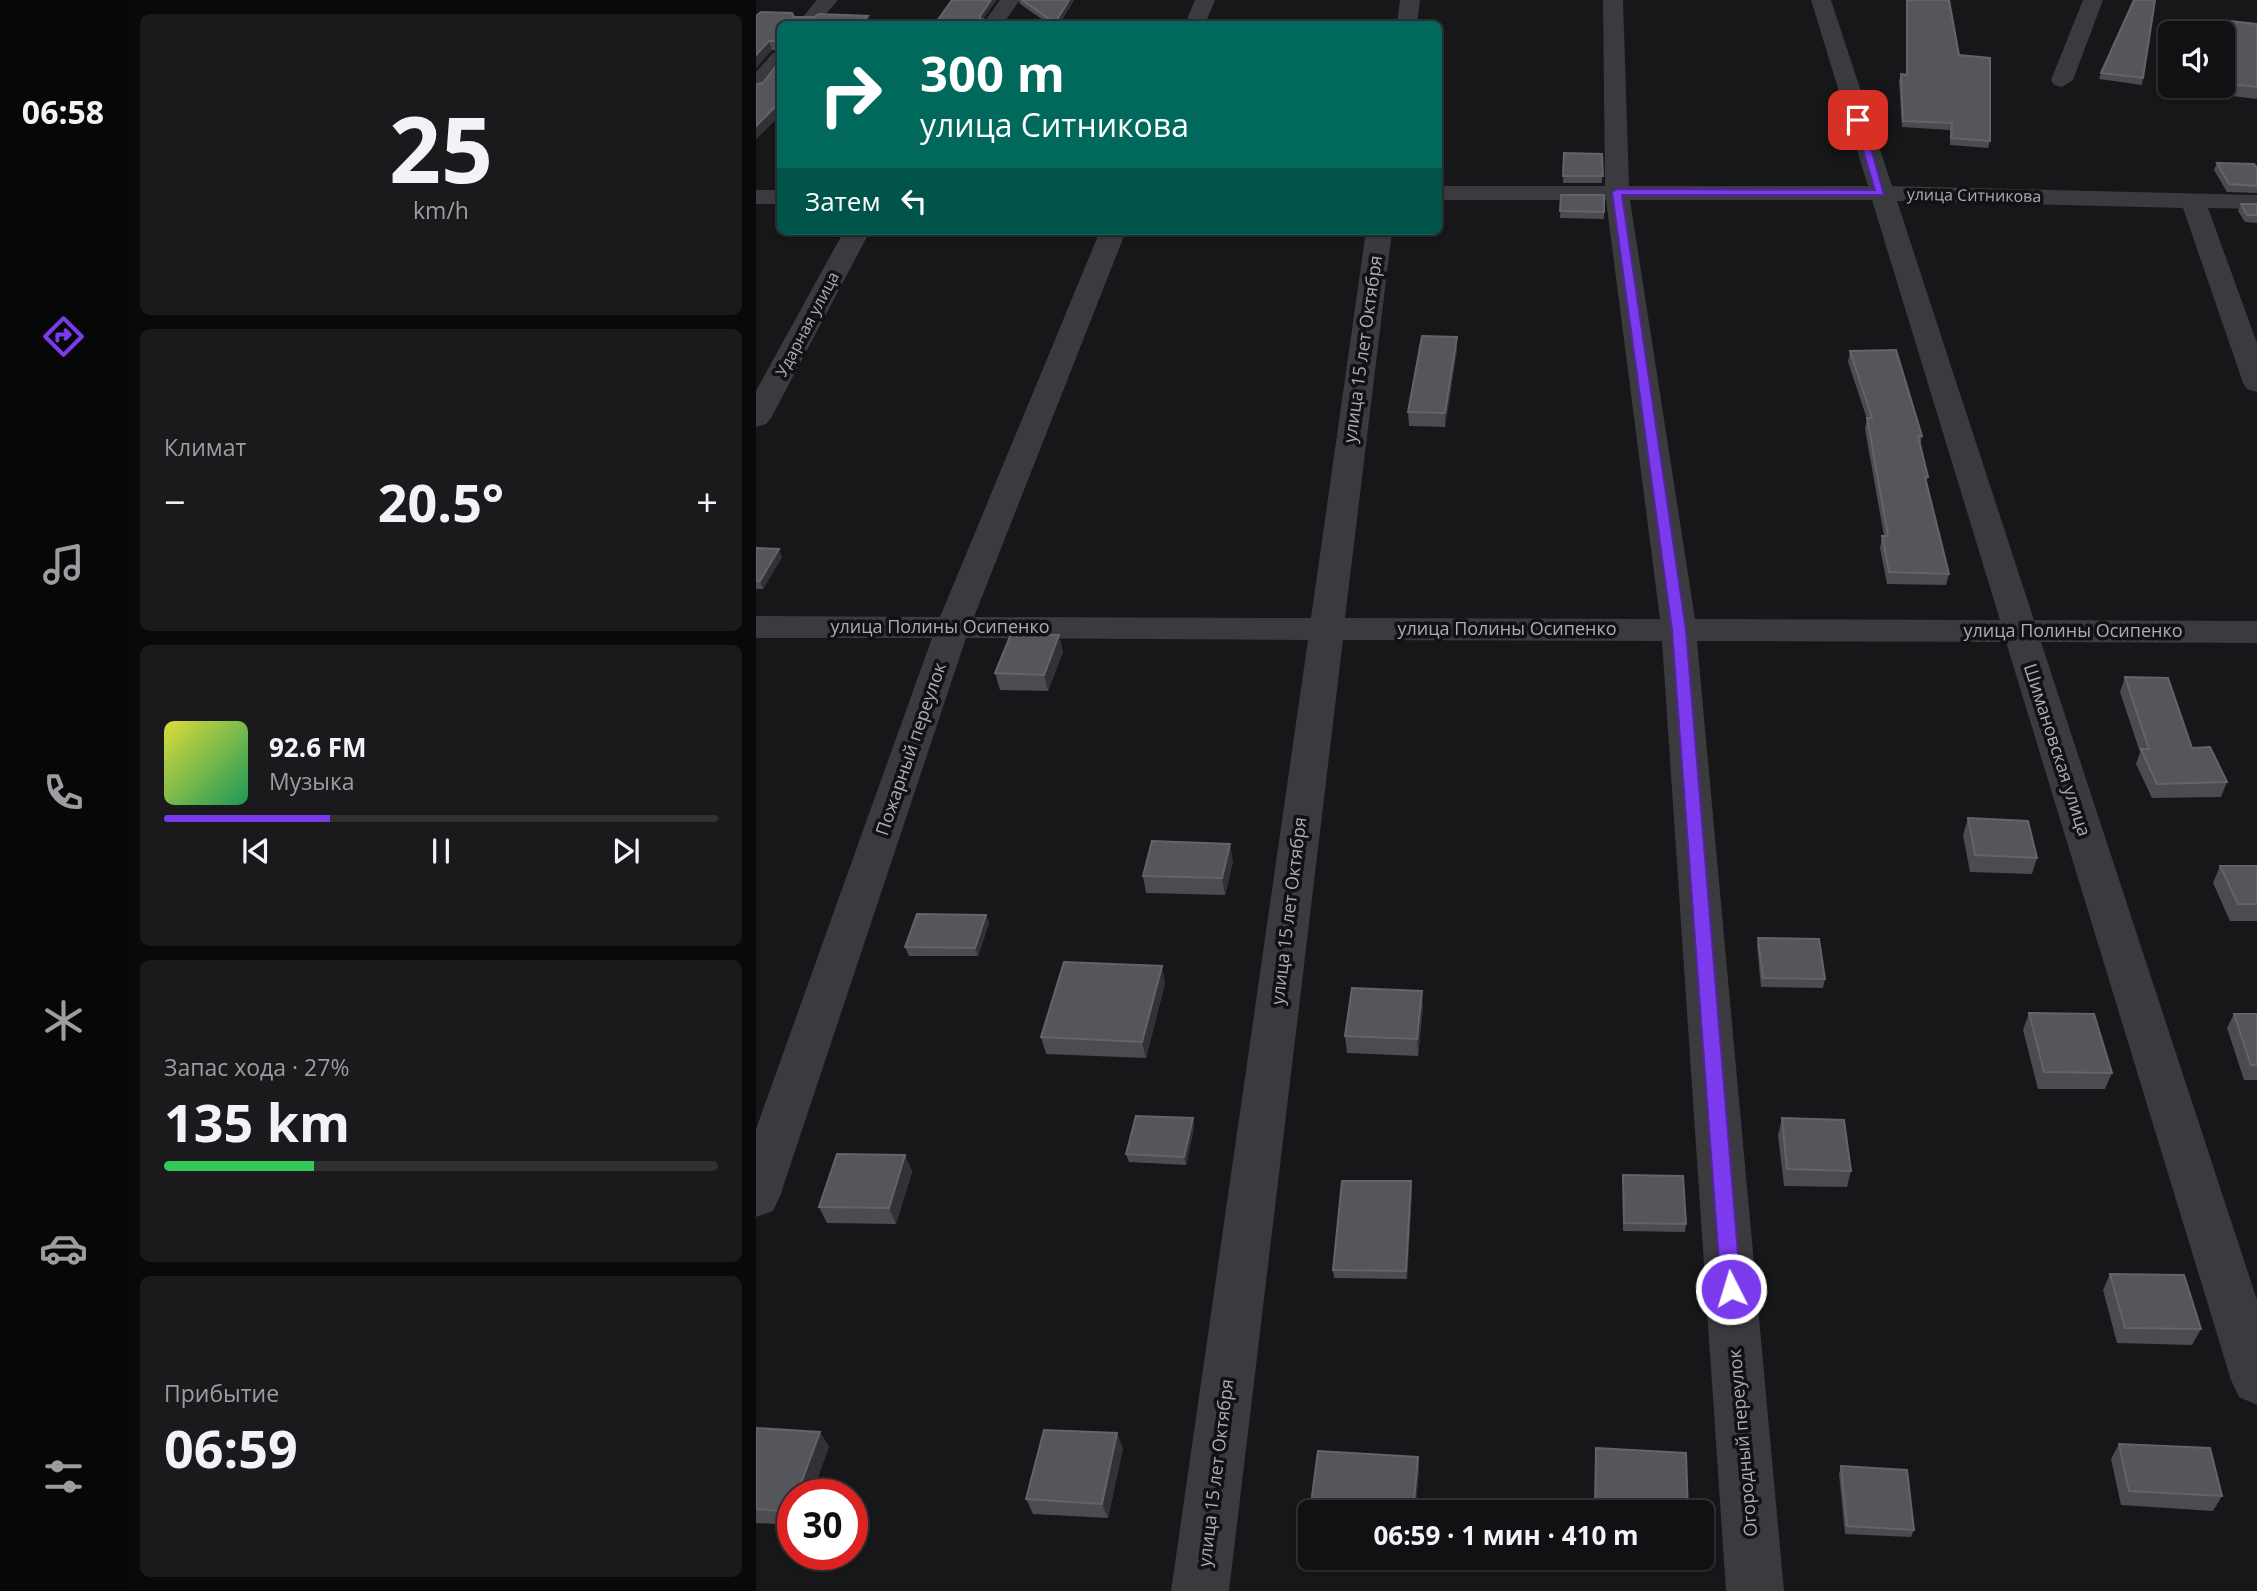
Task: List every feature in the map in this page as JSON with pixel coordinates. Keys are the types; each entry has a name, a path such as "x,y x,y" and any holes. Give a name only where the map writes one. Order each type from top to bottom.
{"street":[{"path":"810,21 828,0"},
{"path":"995,21 1010,0"},
{"path":"1196,21 1205,0"},
{"path":"1407,21 1410,0"},
{"name":"Огородный переулок","path":"1613,0 1617,192 1679,630 1755,1591"},
{"name":"Шимановская улица","path":"1821,0 2257,1380"},
{"path":"2062,80 2092,0"},
{"path":"756,86 777,61"},
{"name":"улица Ситникова","path":"1442,193 1881,193 2257,202"},
{"path":"756,197 777,197"},
{"path":"2193,200 2257,383"},
{"name":"Ударная улица","path":"756,418 855,235"},
{"name":"Пожарный переулок","path":"756,1196 953,627 1111,235"},
{"name":"улица 15 лет Октября","path":"1200,1591 1378,235"},
{"name":"улица Полины Осипенко","path":"756,627 2257,632"}],"building":[{"path":"952,0 991,0 980,16 980,19 985,21 937,21"},
{"path":"1022,0 1069,0 1056,21 1052,21"},
{"path":"1907,0 1949,0 1959,55 1990,58 1990,141 1951,138 1952,123 1903,121 1901,74 1907,75"},
{"path":"2134,0 2155,0 2143,78 2101,73"},
{"path":"761,12 792,13 794,17 814,17 819,14 868,16 862,21 777,21 777,41 769,41 756,55 756,16"},
{"path":"2235,22 2257,24 2257,87 2235,84"},
{"path":"777,65 777,105 756,126 756,84 763,83"},
{"path":"1564,153 1602,154 1603,176 1563,176"},
{"path":"2217,163 2254,164 2257,168 2257,186 2229,184"},
{"path":"1561,195 1604,195 1604,212 1560,211"},
{"path":"2241,204 2257,204 2257,215 2247,215"},
{"path":"1422,336 1457,337 1445,413 1408,412"},
{"path":"1896,350 1922,436 1918,436 1928,477 1925,477 1949,574 1889,572 1882,536 1888,536 1867,418 1872,418 1850,351"},
{"path":"756,548 779,549 760,581 756,581"},
{"path":"1011,634 1059,635 1044,675 995,673"},
{"path":"2125,677 2168,678 2192,748 2210,747 2227,782 2157,784 2141,749 2149,749"},
{"path":"1968,818 2028,821 2037,858 1975,855"},
{"path":"1152,841 1230,844 1222,878 1143,876"},
{"path":"2220,866 2257,866 2257,904 2238,904"},
{"path":"917,914 986,915 975,948 905,947"},
{"path":"1758,938 1819,939 1825,979 1763,978"},
{"path":"1064,962 1162,966 1142,1042 1041,1037"},
{"path":"1352,988 1422,991 1417,1039 1345,1036"},
{"path":"2029,1013 2094,1014 2112,1073 2044,1072"},
{"path":"2234,1014 2257,1014 2257,1065 2251,1065"},
{"path":"1136,1116 1193,1118 1184,1157 1126,1154"},
{"path":"1782,1118 1844,1120 1851,1171 1787,1169"},
{"path":"837,1154 905,1155 889,1208 819,1207"},
{"path":"1623,1175 1683,1176 1686,1224 1624,1223"},
{"path":"1342,1181 1411,1181 1406,1271 1333,1270"},
{"path":"2110,1274 2184,1275 2201,1329 2125,1328"},
{"path":"756,1428 820,1432 803,1479 777,1479 777,1511 756,1509"},
{"path":"1044,1430 1117,1433 1102,1504 1026,1499"},
{"path":"2119,1444 2210,1448 2222,1496 2129,1491"},
{"path":"1596,1448 1686,1453 1688,1500 1595,1500"},
{"path":"1318,1451 1418,1457 1414,1500 1311,1500"},
{"path":"1841,1466 1907,1470 1914,1530 1847,1526"}],"route":[{"path":"1731,1289 1679,630 1617,192 1881,193 1858,120"}]}
